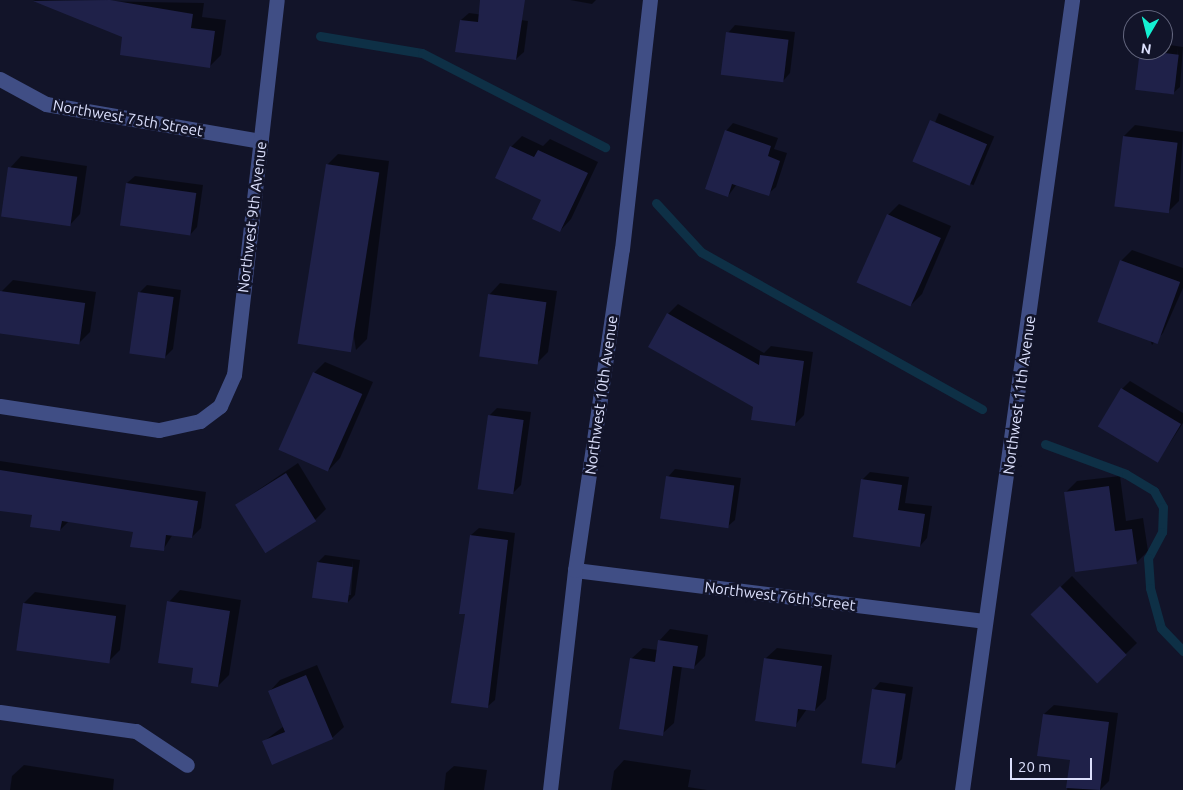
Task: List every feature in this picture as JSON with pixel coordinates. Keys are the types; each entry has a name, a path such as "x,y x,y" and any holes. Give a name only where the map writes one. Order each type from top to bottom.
{"street":[{"name":"Northwest 9th Avenue","path":"0,406 159,430 200,421 220,406 234,375 277,0"},
{"name":"Northwest 10th Avenue","path":"550,790 576,570 622,249 650,0"},
{"name":"Northwest 11th Avenue","path":"962,790 984,621 1024,364 1072,0"},
{"name":"Northwest 75th Street","path":"0,79 46,104 261,141"},
{"name":"Northwest 76th Street","path":"576,570 984,621"},
{"path":"0,712 136,732 188,765"}],"building":[{"path":"110,0 193,14 191,28 215,31 210,68 120,55 122,37 33,1"},
{"path":"480,0 525,0 516,60 455,52 460,20 478,22"},
{"path":"726,32 789,40 783,82 721,75"},
{"path":"1173,54 1179,55 1174,94 1135,90 1139,60 1173,60"},
{"path":"930,120 987,144 969,186 912,161"},
{"path":"725,130 771,146 768,156 780,161 769,196 732,184 728,197 705,189"},
{"path":"1123,136 1178,143 1169,213 1114,206"},
{"path":"510,146 534,157 538,150 588,173 560,232 532,219 541,200 495,178"},
{"path":"326,164 379,172 351,352 298,344"},
{"path":"8,167 77,177 70,226 1,217"},
{"path":"126,183 196,193 190,235 120,226"},
{"path":"887,214 941,238 910,307 856,283"},
{"path":"1120,260 1180,282 1158,344 1097,322"},
{"path":"0,291 85,303 79,345 0,333"},
{"path":"138,292 174,297 165,358 129,353"},
{"path":"488,294 546,302 538,365 479,356"},
{"path":"667,313 759,365 760,355 804,361 795,426 751,420 753,407 648,347"},
{"path":"313,372 362,394 328,472 278,450"},
{"path":"1121,388 1181,424 1158,463 1098,427"},
{"path":"488,415 524,420 513,494 478,489"},
{"path":"0,470 198,501 192,538 166,535 164,551 130,547 133,532 62,521 60,531 30,527 32,515 0,511"},
{"path":"286,473 316,521 265,553 235,505"},
{"path":"666,476 734,486 728,528 660,519"},
{"path":"861,479 902,485 898,510 925,514 920,547 853,537"},
{"path":"1109,486 1115,531 1132,529 1137,564 1075,572 1064,492"},
{"path":"470,535 508,540 488,708 451,703 465,614 459,614"},
{"path":"317,562 353,567 348,603 312,598"},
{"path":"1060,586 1127,655 1097,684 1031,614"},
{"path":"167,601 230,611 218,687 191,683 193,668 158,663"},
{"path":"23,603 116,616 109,664 16,651"},
{"path":"658,640 698,646 694,669 673,666 663,736 619,729 630,658 655,662"},
{"path":"764,658 822,666 815,711 798,709 796,727 755,721"},
{"path":"306,675 333,739 272,765 262,741 285,732 268,691"},
{"path":"872,689 906,694 895,768 862,763"},
{"path":"1043,714 1109,722 1100,790 1066,788 1070,760 1037,756"}],"waterway":[{"path":"320,36 422,53 605,147"},
{"path":"656,203 701,252 982,409"},
{"path":"1045,444 1126,474 1154,491 1163,507 1162,532 1148,558 1150,588 1161,628 1183,651"}]}
